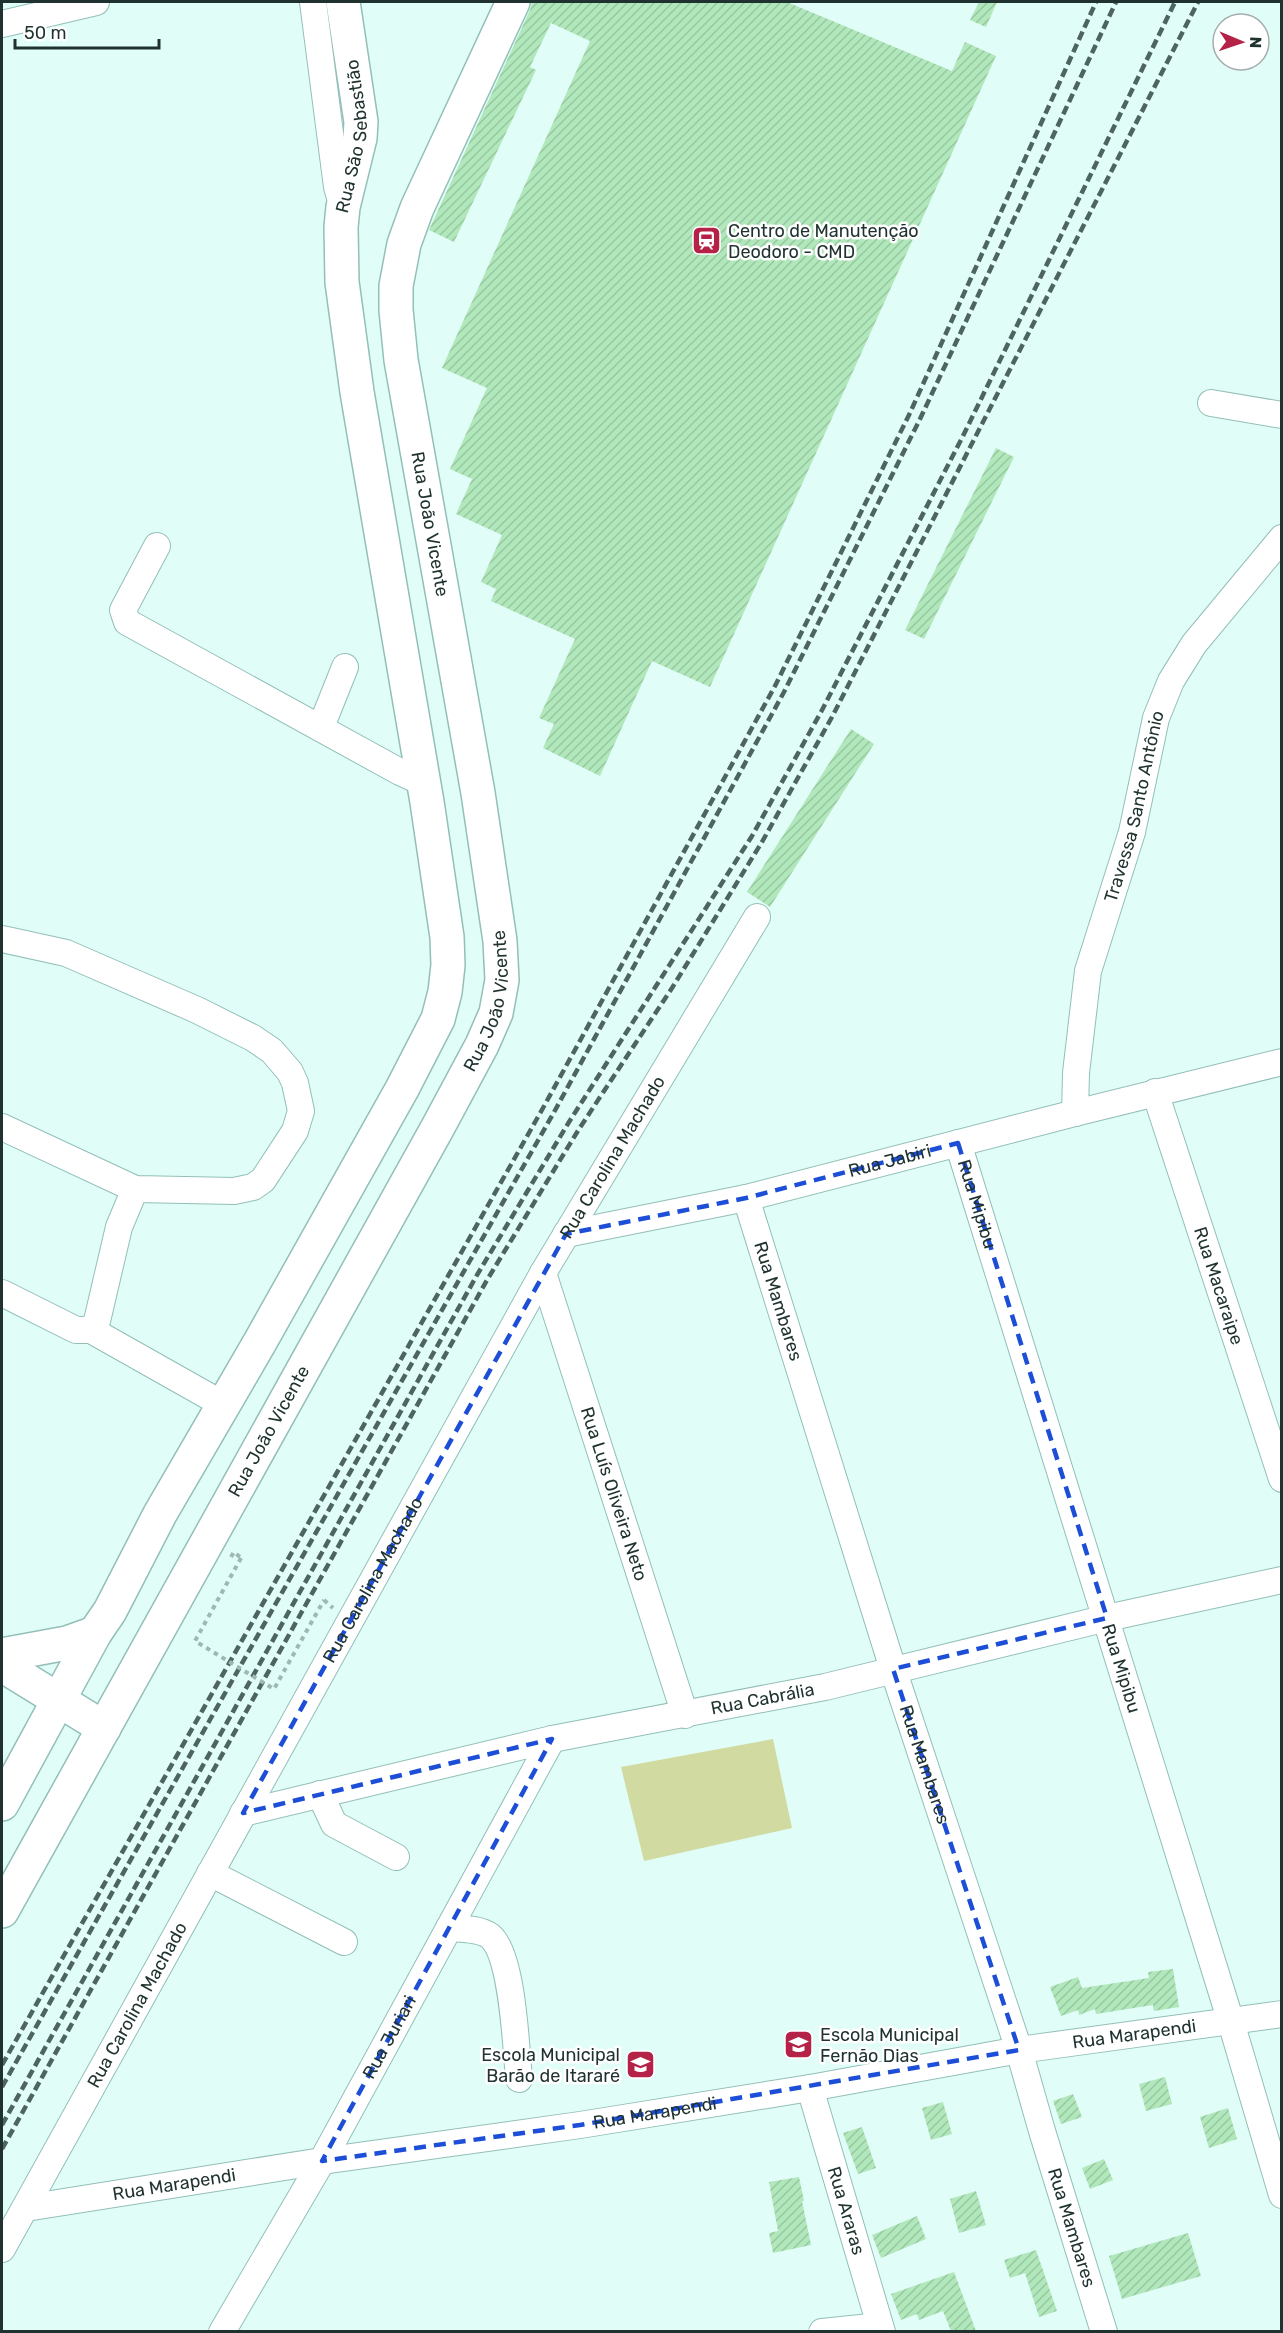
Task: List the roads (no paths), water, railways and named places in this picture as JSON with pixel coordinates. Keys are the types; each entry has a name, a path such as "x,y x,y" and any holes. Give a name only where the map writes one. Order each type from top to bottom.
{"main road":[{"name":"Rua São Sebastião","path":"343,2 361,122 358,147 344,207"},
{"name":"Rua João Vicente","path":"2,1911 438,1127 482,1045 496,1013 502,980 500,941 478,794 403,369 396,319 396,286 404,244 417,208 513,2"},
{"name":"Rua João Vicente","path":"2,1804 95,1633 110,1611 160,1514 402,1089 438,1019 445,992 448,965 447,937 426,792 346,319 341,263 341,227 344,207"},
{"path":"426,792 478,794"},
{"path":"402,1089 438,1127"},
{"path":"224,1405 270,1431"},
{"path":"2,1655 67,1643 95,1633"},
{"path":"2,1665 104,1728"}],"street":[{"path":"2,24 96,2"},
{"name":"Rua São Sebastião","path":"314,2 338,187 344,207"},
{"path":"1211,403 1281,415"},
{"name":"Travessa Santo Antônio","path":"1075,1113 1076,1073 1088,971 1132,832 1156,718 1171,681 1194,644 1281,538"},
{"path":"157,546 123,610 127,622 321,727 400,772 426,792"},
{"path":"321,727 345,668"},
{"name":"Rua Carolina Machado","path":"2,2249 543,1273 757,917"},
{"path":"2,939 66,953 197,1010 253,1038 272,1051 290,1072 295,1083 301,1111 295,1131 259,1184 234,1191 135,1189 2,1127"},
{"name":"Rua Jabiri","path":"566,1234 746,1198 1155,1092 1281,1062"},
{"name":"Rua Macaraipe","path":"1155,1092 1281,1479"},
{"name":"Rua Mipibu","path":"958,1143 1107,1618 1231,2022 1281,2195"},
{"path":"91,1330 97,1322 119,1227 135,1189"},
{"name":"Rua Mambares","path":"746,1198 893,1669 1019,2050 1104,2331"},
{"name":"Rua Luís Oliveira Neto","path":"543,1273 685,1715"},
{"path":"2,1293 76,1330 91,1330 224,1405"},
{"name":"Rua Cabrália","path":"243,1813 552,1739 825,1687 1107,1618 1281,1580"},
{"name":"Rua Juriari","path":"222,2331 322,2160 552,1739"},
{"path":"321,1794 334,1824 396,1857"},
{"path":"210,1873 344,1942"},
{"path":"449,1928 472,1929 489,1935 499,1948 507,1970 519,2079"},
{"name":"Rua Marapendi","path":"26,2208 322,2160 580,2125 810,2088 1019,2050 1281,2014"},
{"name":"Rua Araras","path":"810,2088 881,2329"},
{"path":"822,2331 881,2329"}],"railway":[{"path":"2,2065 543,1108 775,686 909,415 1096,2"},
{"path":"2,2087 553,1114 784,692 920,419 1116,2"},
{"path":"2,2125 477,1275 569,1122 752,836 821,712 962,438 1175,2"},
{"path":"2,2149 487,1280 579,1129 672,988 762,842 832,717 1198,2"}],"place":[{"name":"Centro de Manutenção Deodoro - CMD","path":"707,241"},
{"name":"Escola Municipal Fernão Dias","path":"799,2045"},
{"name":"Escola Municipal Barão de Itararé","path":"641,2065"}]}
